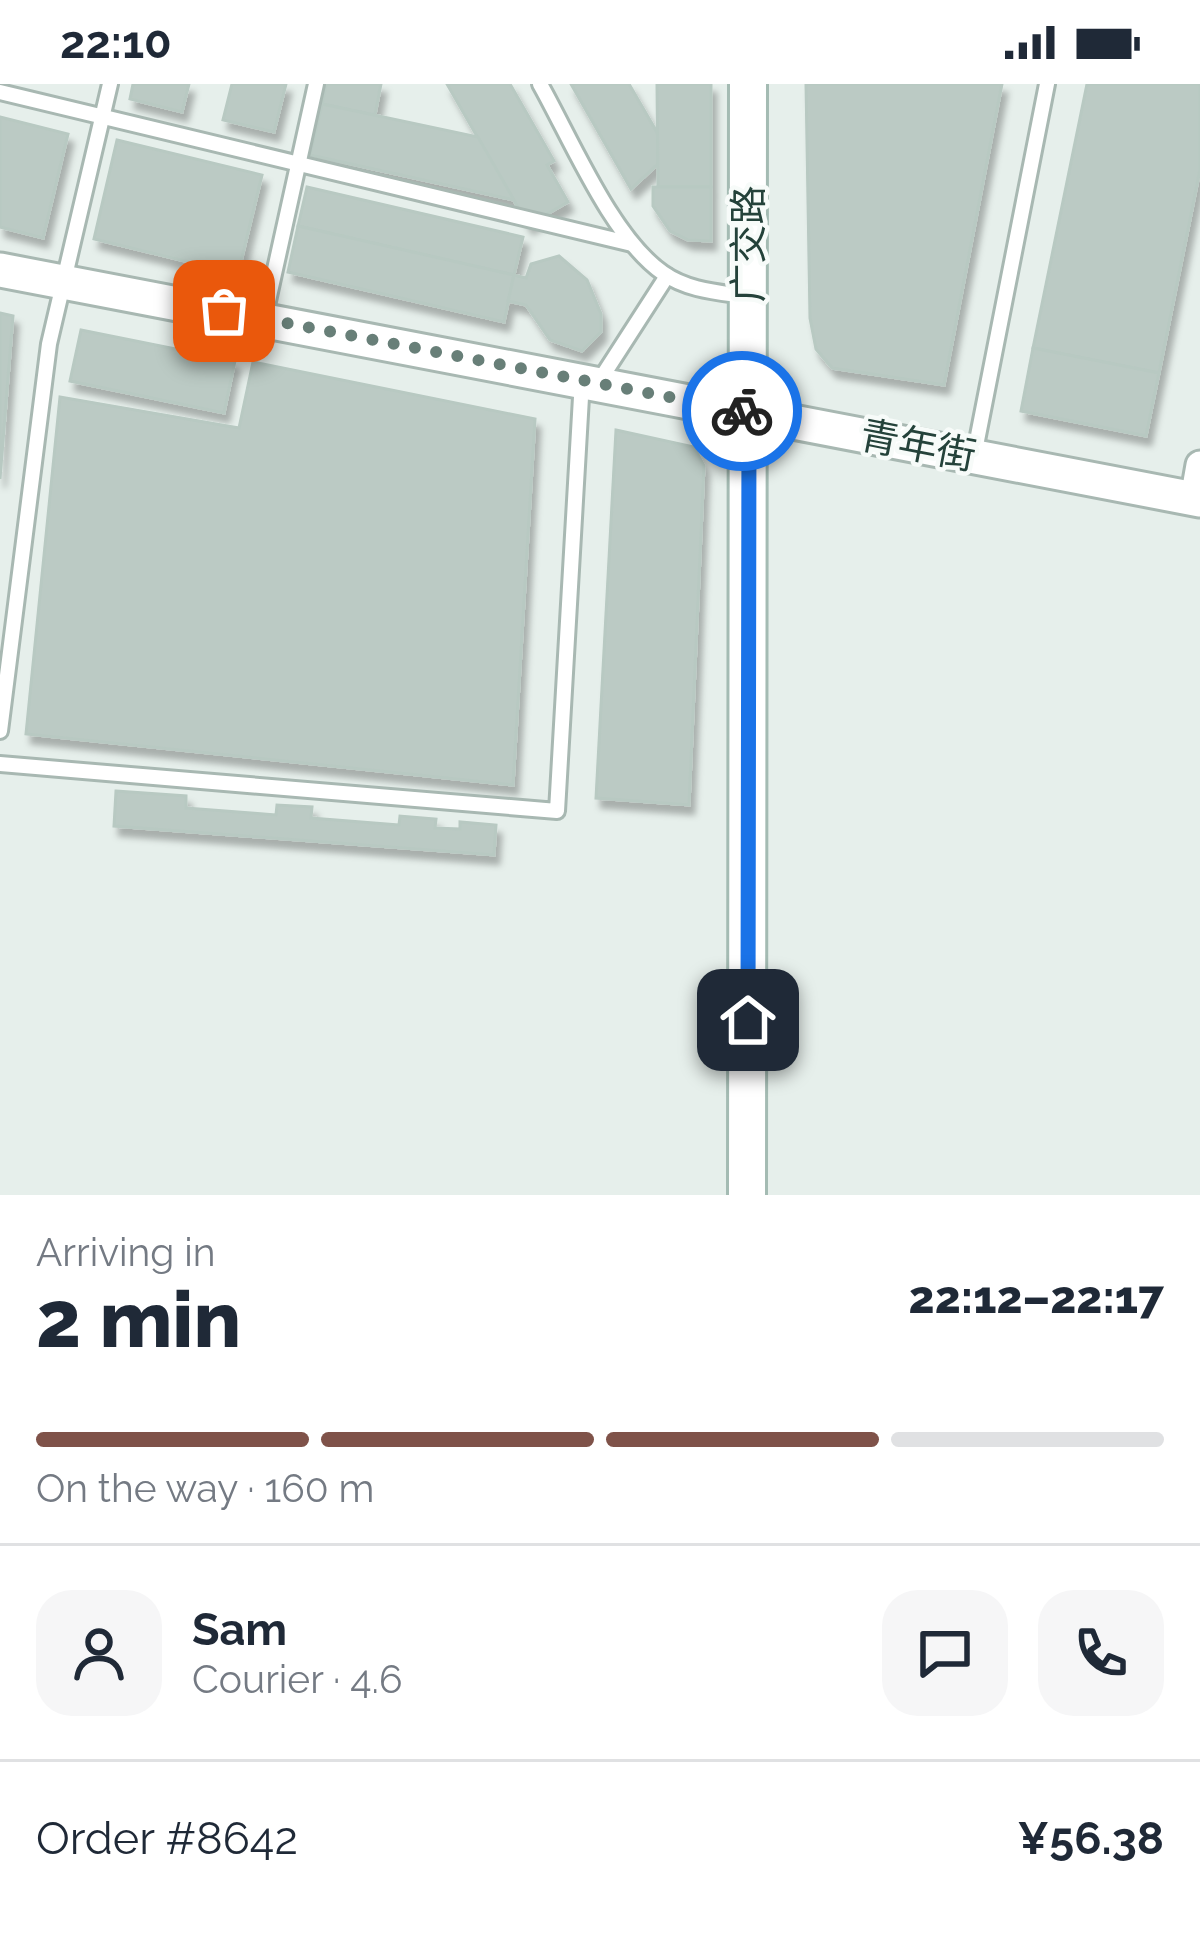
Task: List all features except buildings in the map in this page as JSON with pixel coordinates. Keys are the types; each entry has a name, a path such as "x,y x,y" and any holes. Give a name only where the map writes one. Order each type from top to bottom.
{"main road":[{"name":"广交路","path":"747,1195 748,84"}],"street":[{"name":"青年街","path":"0,269 1197,500"},
{"path":"1197,500 1200,465"}],"lane":[{"path":"0,730 49,344 110,84"},
{"path":"264,319 316,84"},
{"path":"540,84 632,244 667,276 701,290 748,297"},
{"path":"974,456 1047,84"},
{"path":"0,92 632,244"},
{"path":"0,764 557,811 590,382 667,276"}],"way so far":[{"path":"224,311 742,411"}],"route":[{"path":"742,411 749,412 748,1020"}]}
